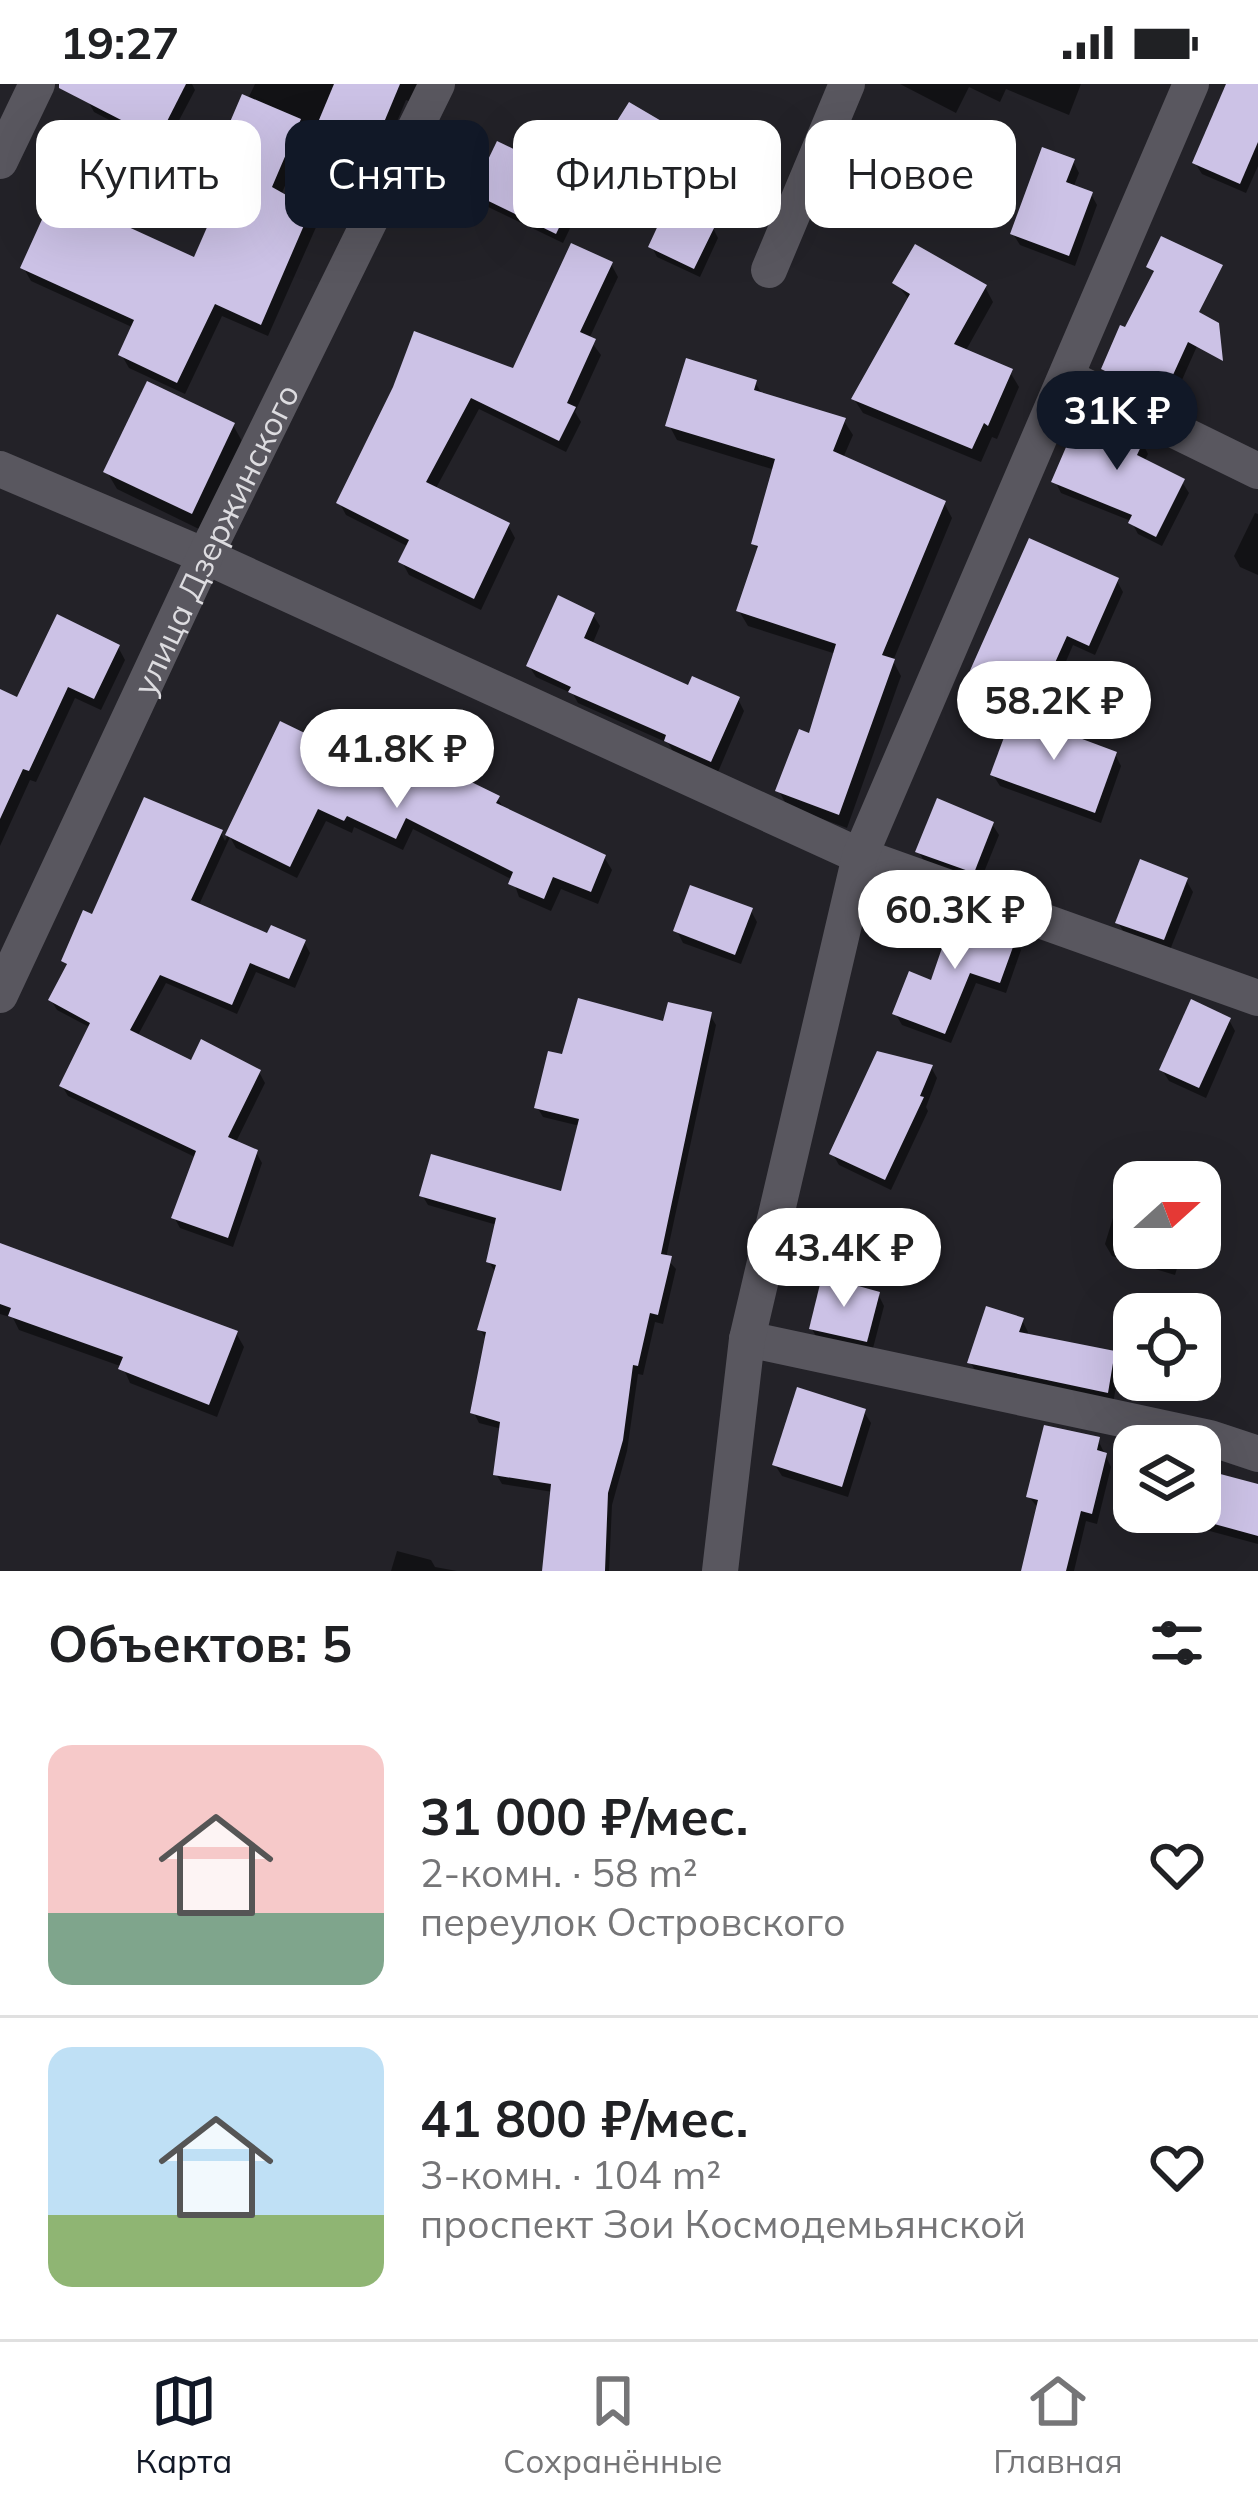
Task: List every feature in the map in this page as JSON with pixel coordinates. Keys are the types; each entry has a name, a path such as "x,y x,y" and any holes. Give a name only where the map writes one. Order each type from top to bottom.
{"street":[{"path":"0,161 37,84"},
{"name":"улица Дзержинского","path":"0,994 205,556 437,84"},
{"path":"769,270 847,84"},
{"path":"720,1571 747,1339 860,856 1191,84"},
{"path":"1066,377 1258,470"},
{"path":"0,469 205,556 860,856 1258,998"},
{"path":"747,1339 1210,1438 1258,1454"}],"building":[{"path":"59,84 186,84 168,120 121,120"},
{"path":"334,84 400,84 385,120 319,120"},
{"path":"1226,84 1258,84 1258,142 1240,184 1192,163"},
{"path":"242,94 301,119 285,120 285,157 272,187 285,194 285,228 303,228 261,325 215,304 177,383 118,355 134,320 20,268 38,228 131,228 194,257 207,228 261,228 261,120 231,120"},
{"path":"629,102 660,120 618,120"},
{"path":"497,141 513,149 513,213 489,201 489,158"},
{"path":"1042,147 1075,159 1066,182 1093,192 1069,256 1010,234"},
{"path":"657,228 714,228 694,269 648,247"},
{"path":"1161,236 1223,265 1199,312 1219,323 1223,361 1188,342 1162,399 1101,369 1120,325 1125,327 1154,271 1146,267"},
{"path":"571,243 613,262 580,332 596,339 567,403 576,407 559,441 471,398 426,482 510,523 474,599 398,562 409,540 336,503 393,387 414,331 513,368"},
{"path":"915,244 987,285 954,344 1013,369 988,426 984,423 972,449 851,399 910,294 892,283"},
{"path":"686,358 757,380 754,390 846,418 833,451 946,501 882,655 895,659 839,815 775,791 799,729 809,733 836,644 736,611 758,546 751,544 775,459 665,426"},
{"path":"147,381 235,423 192,514 103,472"},
{"path":"1082,410 1144,440 1137,455 1185,479 1156,537 1128,523 1132,515 1051,482"},
{"path":"1029,538 1119,578 1089,646 1067,636 1036,705 968,675"},
{"path":"558,595 595,613 584,638 688,685 692,676 740,697 711,762 664,741 666,735 568,692 571,687 526,666"},
{"path":"57,614 120,645 94,699 68,687 29,771 23,769 0,819 0,689 17,697"},
{"path":"1013,713 1117,752 1095,813 990,775"},
{"path":"280,721 352,756 359,740 452,785 457,775 500,796 496,803 606,855 591,892 553,877 544,899 508,884 513,872 406,818 396,839 347,816 344,821 318,809 290,867 225,835"},
{"path":"144,797 223,830 191,900 267,933 271,925 306,940 289,979 250,963 232,1005 160,975 130,1030 191,1060 201,1039 261,1070 228,1137 258,1150 228,1238 171,1218 196,1151 59,1086 90,1023 48,1000 67,964 61,961 83,910 92,914"},
{"path":"937,798 994,822 974,873 915,852"},
{"path":"1140,859 1188,878 1164,940 1115,923"},
{"path":"690,885 753,908 735,955 673,931"},
{"path":"954,913 1017,936 1000,983 970,973 945,1034 892,1014 909,971 931,980"},
{"path":"578,998 663,1021 668,1002 712,1012 661,1254 672,1256 658,1315 650,1313 638,1366 633,1365 623,1440 608,1493 605,1571 542,1571 551,1484 493,1475 500,1422 470,1413 486,1332 477,1330 496,1265 486,1262 496,1218 419,1196 431,1154 561,1191 579,1119 534,1108 548,1051 562,1054"},
{"path":"1191,999 1231,1018 1199,1088 1159,1070"},
{"path":"877,1051 933,1065 920,1096 924,1097 885,1180 829,1154"},
{"path":"0,1243 238,1331 209,1405 118,1369 123,1357 8,1316 11,1308 0,1304"},
{"path":"822,1276 880,1292 867,1342 809,1329"},
{"path":"986,1306 1024,1318 1019,1332 1113,1351 1108,1393 967,1363"},
{"path":"797,1387 866,1409 842,1487 772,1465"},
{"path":"1044,1425 1100,1437 1097,1450 1107,1453 1092,1514 1081,1511 1066,1571 1021,1571 1038,1500 1026,1497"},
{"path":"1221,1474 1258,1484 1258,1536 1221,1526"}]}
